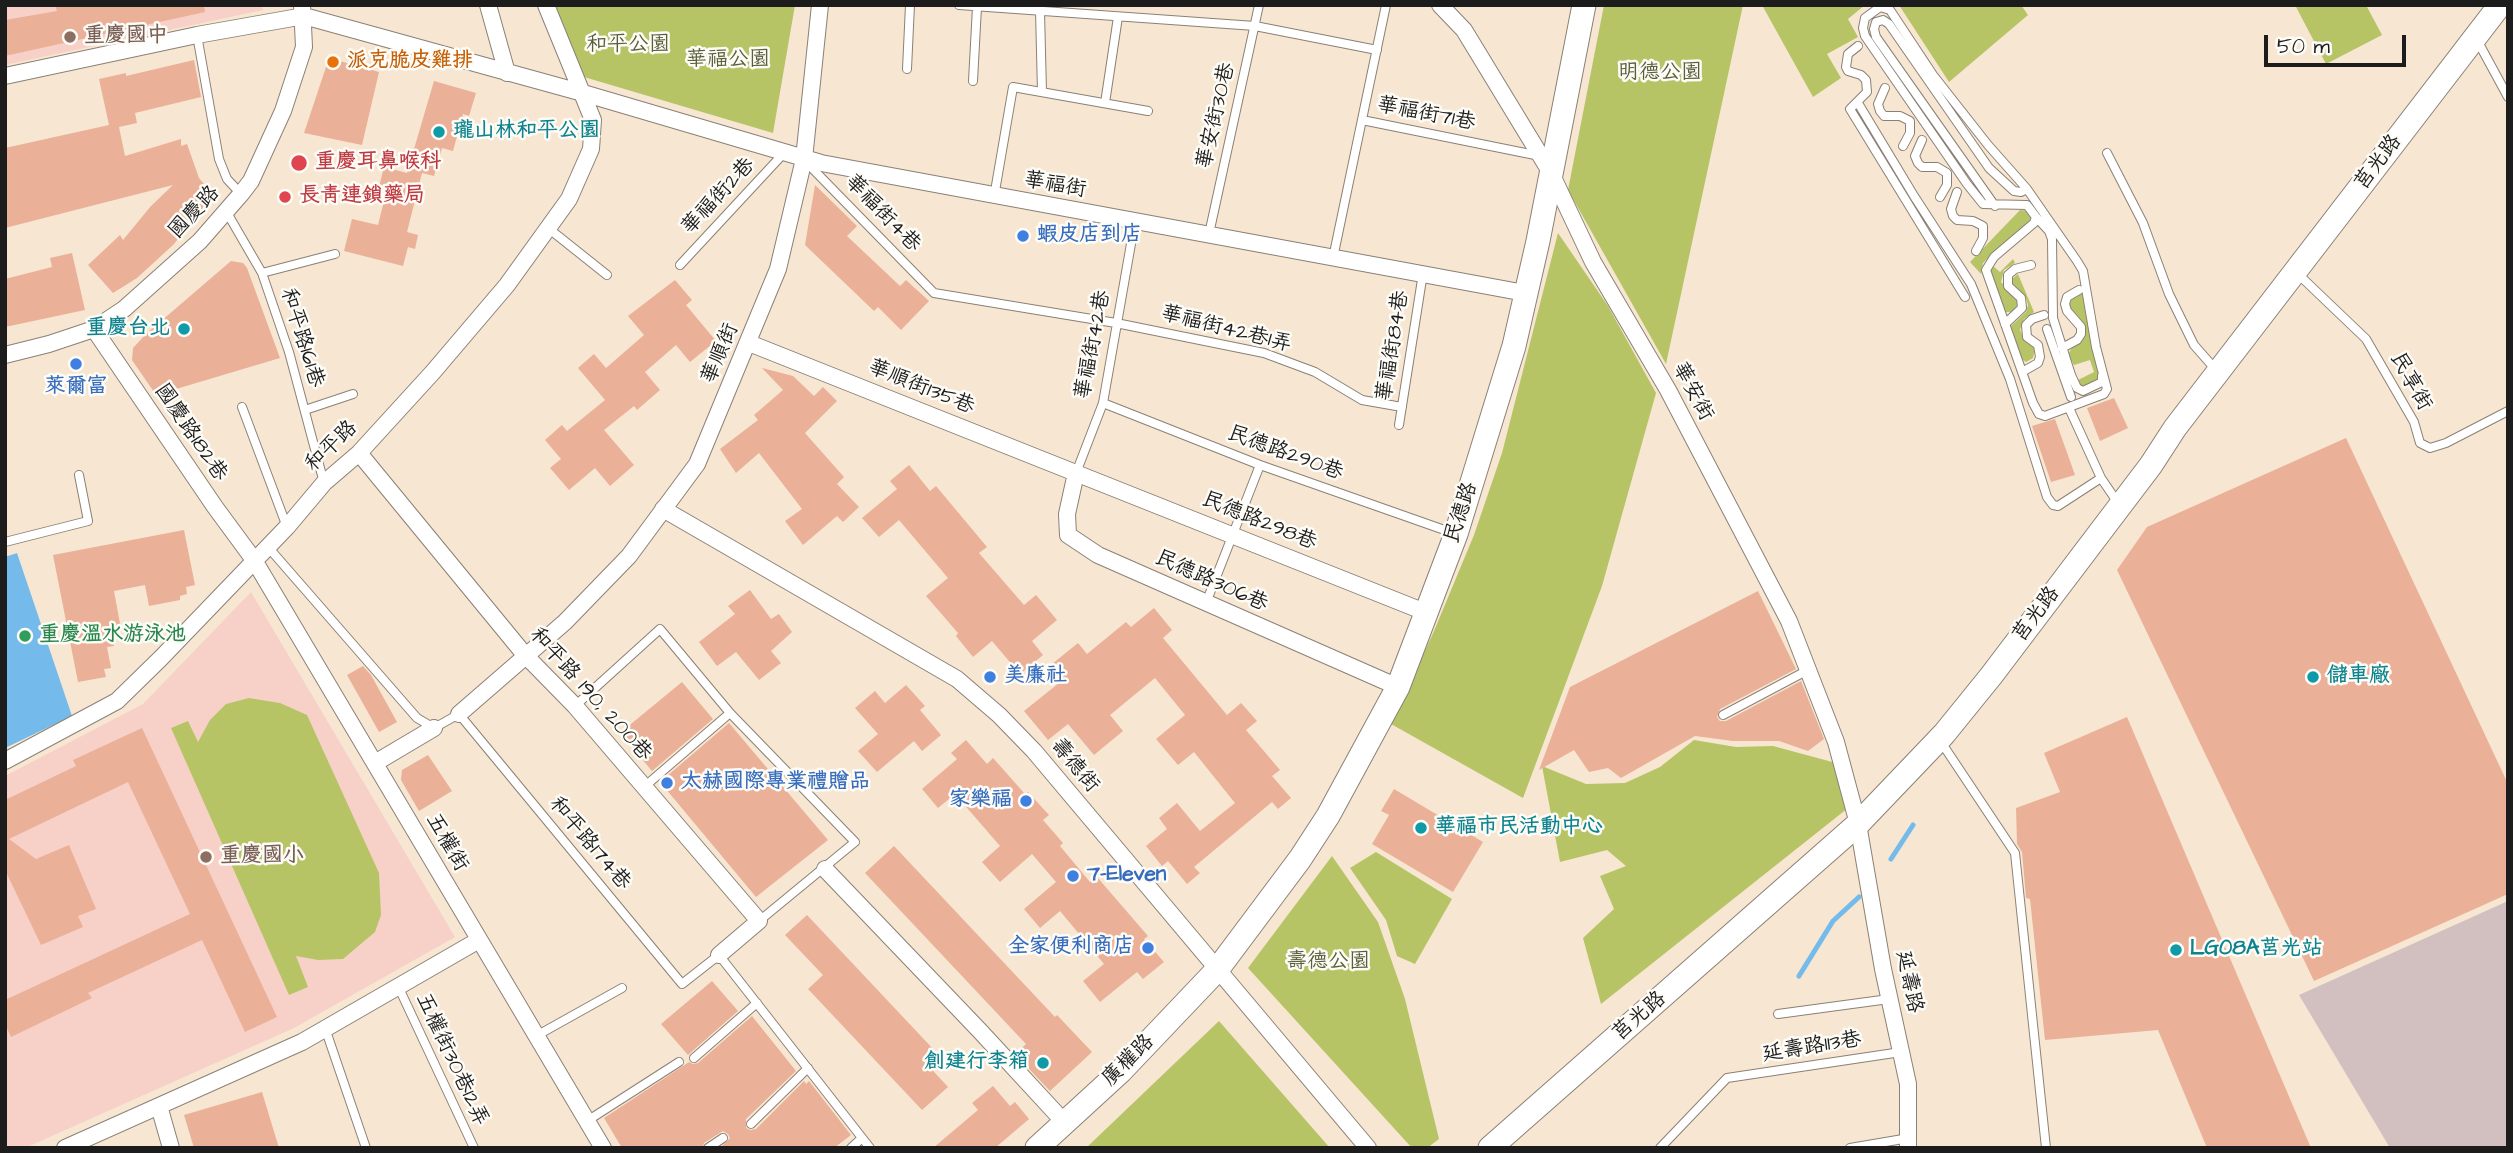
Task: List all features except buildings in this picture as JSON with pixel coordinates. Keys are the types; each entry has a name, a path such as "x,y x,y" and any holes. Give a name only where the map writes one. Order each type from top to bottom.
{"street":[{"path":"488,5 507,73"},
{"name":"和平路","path":"5,761 117,701 287,527 324,483 359,453 508,285 569,199 591,149 593,120 546,5"},
{"name":"華順街","path":"459,715 565,622 629,556 697,464 778,269 804,159 820,5"},
{"name":"華安街","path":"1440,5 1464,30 1546,165 1593,262 1668,390 1782,609 1836,741 1858,824"},
{"name":"民德路","path":"1217,970 1321,827 1398,687 1455,534 1514,346 1546,165 1584,5"},
{"name":"莒光路","path":"1490,1148 1858,824 1939,739 1991,676 2218,373 2500,5"},
{"path":"5,76 303,11"},
{"name":"華福街","path":"303,11 804,159 994,197 1525,293"},
{"name":"國慶路","path":"5,355 94,329 124,309 200,241 241,194 251,181 283,111 304,47 303,11"},
{"name":"國慶路182巷","path":"94,329 254,560"},
{"name":"華順街135巷","path":"749,343 1076,473"},
{"name":"和平路 190, 200巷","path":"359,453 526,655 575,706 759,921"},
{"name":"民德路298巷","path":"1076,473 1425,612"},
{"name":"民德路306巷","path":"1076,473 1067,513 1068,535 1098,555 1398,687"},
{"name":"壽德街","path":"663,509 957,679 999,715 1034,751 1368,1148"},
{"name":"五權街","path":"254,560 603,1148"},
{"path":"375,763 434,728"},
{"name":"延壽路","path":"1858,824 1889,999 1908,1084 1908,1143"},
{"path":"825,869 1065,1123"},
{"path":"719,955 759,921"},
{"path":"65,1148 302,1042 479,940"},
{"name":"廣權路","path":"1037,1148 1121,1071 1217,970"},
{"path":"159,1106 170,1148"}],"lane":[{"path":"907,69 911,5"},
{"path":"959,5 1255,26 1377,50"},
{"name":"華安街30巷","path":"1209,234 1259,5"},
{"path":"1362,120 1386,5"},
{"path":"973,81 977,7"},
{"path":"2036,217 2034,223 1994,257 1986,270 2022,372 2039,414 2045,416 2104,394 2107,389 2083,271 2027,189 1933,75 1890,10 1880,7 1865,18 1865,36 1966,184 1983,204 2027,205 2049,231 2052,239 2053,318 2077,388 2083,391 2091,389 2102,382 2102,373"},
{"path":"1040,11 1042,92"},
{"path":"1105,103 1118,17"},
{"path":"1996,206 1876,37 1876,22 1883,20 1889,24 1989,168 2014,191 2027,189"},
{"path":"197,34 219,159 227,179 241,194"},
{"path":"2475,38 2508,97"},
{"path":"1858,46 1848,54 1846,67 1866,80 1867,92 1850,109 1965,297"},
{"path":"994,197 1013,87 1148,111"},
{"path":"1885,88 1878,104 1880,111 1884,116 1900,116 1909,121 1909,133 1903,146"},
{"path":"1858,103 1971,284 2010,379 2047,498 2053,505 2058,506 2101,478"},
{"name":"華福街71巷","path":"1334,258 1362,120 1546,165"},
{"path":"1922,140 1915,156 1917,163 1922,167 1937,167 1947,173 1947,185 1940,197"},
{"name":"華福街2巷","path":"680,265 784,153"},
{"path":"2107,153 2143,223 2169,294 2194,345 2218,373"},
{"name":"華福街4巷","path":"804,159 934,293"},
{"path":"1957,192 1951,209 1953,216 1957,220 1973,221 1983,226 1983,238 1976,251"},
{"name":"和平路161巷","path":"226,211 262,273 289,352 324,483"},
{"name":"華福街42巷","path":"1076,473 1103,403 1135,221"},
{"path":"548,228 607,275"},
{"path":"262,273 335,254"},
{"path":"2005,324 2019,313 2022,304 2021,298 2008,286 2008,275 2031,265"},
{"name":"民享街","path":"2296,272 2366,339 2414,422 2420,443 2430,448 2446,443 2508,411"},
{"name":"華福街84巷","path":"1399,425 1423,273"},
{"path":"2062,348 2077,340 2081,334 2081,327 2067,311 2065,304 2067,297 2079,290"},
{"name":"華福街42巷1弄","path":"934,293 1116,323 1264,353 1315,372 1362,400 1402,407"},
{"path":"2022,372 2038,363 2040,357 2038,345 2027,337 2026,324 2044,315"},
{"path":"2046,329 2071,397"},
{"path":"305,410 353,394"},
{"name":"民德路290巷","path":"1103,403 1260,465 1455,534"},
{"path":"242,407 287,527"},
{"path":"2068,408 2101,478 2120,505"},
{"path":"1206,603 1260,465"},
{"path":"5,542 88,521 79,475"},
{"path":"268,547 416,718 434,728 459,715"},
{"path":"575,706 660,629 730,713 855,842 759,921"},
{"path":"1723,715 1808,670"},
{"path":"644,787 730,713"},
{"name":"和平路174巷","path":"459,715 682,984 719,955"},
{"path":"1939,739 2015,853 2046,1148"},
{"path":"719,955 870,1148"},
{"name":"五權街30巷12弄","path":"398,986 474,1148"},
{"path":"536,1035 622,988"},
{"path":"1778,1014 1889,999"},
{"path":"694,1058 757,1003"},
{"path":"325,1028 366,1148"},
{"name":"延壽路113巷","path":"1660,1148 1727,1078 1901,1052"},
{"path":"586,1121 679,1062"},
{"path":"751,1124 807,1068"},
{"path":"708,1148 723,1138"},
{"path":"851,1148 862,1138"},
{"path":"1850,1148 1908,1143"}],"shaded area":[{"name":"重慶國中","path":"5,5 262,5 263,10 5,65"},
{"name":"重慶國小","path":"251,592 455,937 294,1028 25,1148 5,1148 5,776 143,704"},
{"path":"2508,901 2507,1148 2390,1148 2299,995"}],"green space":[{"name":"華福公園","path":"554,5 795,5 773,133 584,77"},
{"name":"明德公園","path":"1604,5 1743,5 1666,364 1568,190"},
{"path":"1762,5 1865,5 1848,19 1858,37 1827,54 1841,78 1813,97"},
{"path":"1899,5 2021,5 2028,15 1949,82"},
{"path":"2295,5 2366,5 2382,35 2326,64"},
{"path":"2020,210 2029,211 2030,221 1983,263 1981,274 1970,262"},
{"path":"1558,233 1608,306 1656,393 1602,586 1523,798 1391,724 1474,535 1502,453"},
{"path":"2013,259 2015,263 2004,270 2001,282 2017,299 2018,304 2012,312 2006,312 2002,309 1989,268 1992,265 2000,272"},
{"path":"2018,274 2034,312 2024,319 2020,330 2024,339 2035,349 2033,358 2026,362 2022,359 2010,330 2026,312 2028,305 2026,298 2012,283 2012,279"},
{"path":"2083,292 2100,379 2084,387 2080,386 2078,380 2094,372 2090,360 2074,365 2068,355 2071,349 2081,342 2085,331 2085,325 2071,312 2069,304 2075,295"},
{"path":"249,698 280,703 307,715 379,873 381,915 375,932 343,959 318,960 296,956 308,987 289,995 171,728 188,721 198,742 210,720 226,704"},
{"path":"1694,740 1736,747 1773,746 1836,763 1848,808 1601,1004 1583,938 1614,909 1600,876 1626,866 1607,850 1560,862 1542,766 1586,784 1625,783 1660,767"},
{"path":"1376,852 1452,899 1415,964 1397,956 1386,920 1350,868"},
{"name":"壽德公園","path":"1332,856 1378,922 1405,999 1439,1139 1427,1148 1412,1148 1248,968"},
{"path":"1219,1021 1330,1148 1086,1148"}],"water":[{"name":"重慶溫水游泳池","path":"17,553 72,716 5,748 5,557"}],"waterway":[{"path":"1891,859 1913,825"},
{"path":"1799,976 1833,921 1859,897"}],"place":[{"name":"重慶國中","path":"70,37"},
{"name":"派克脆皮雞排","path":"333,62"},
{"name":"瓏山林和平公園","path":"439,132"},
{"name":"重慶耳鼻喉科","path":"299,163"},
{"name":"長青連鎖藥局","path":"285,197"},
{"name":"蝦皮店到店","path":"1023,236"},
{"name":"重慶台北","path":"184,329"},
{"name":"萊爾富","path":"76,364"},
{"name":"重慶溫水游泳池","path":"25,636"},
{"name":"美廉社","path":"990,677"},
{"name":"儲車廠","path":"2313,677"},
{"name":"太赫國際專業禮贈品","path":"667,783"},
{"name":"家樂福","path":"1026,801"},
{"name":"華福市民活動中心","path":"1421,828"},
{"name":"重慶國小","path":"206,857"},
{"name":"7-Eleven","path":"1073,876"},
{"name":"全家便利商店","path":"1148,948"},
{"name":"LG08A莒光站","path":"2176,950"},
{"name":"創建行李箱","path":"1043,1063"}],"park label":[{"name":"和平公園","path":"628,46"}]}
